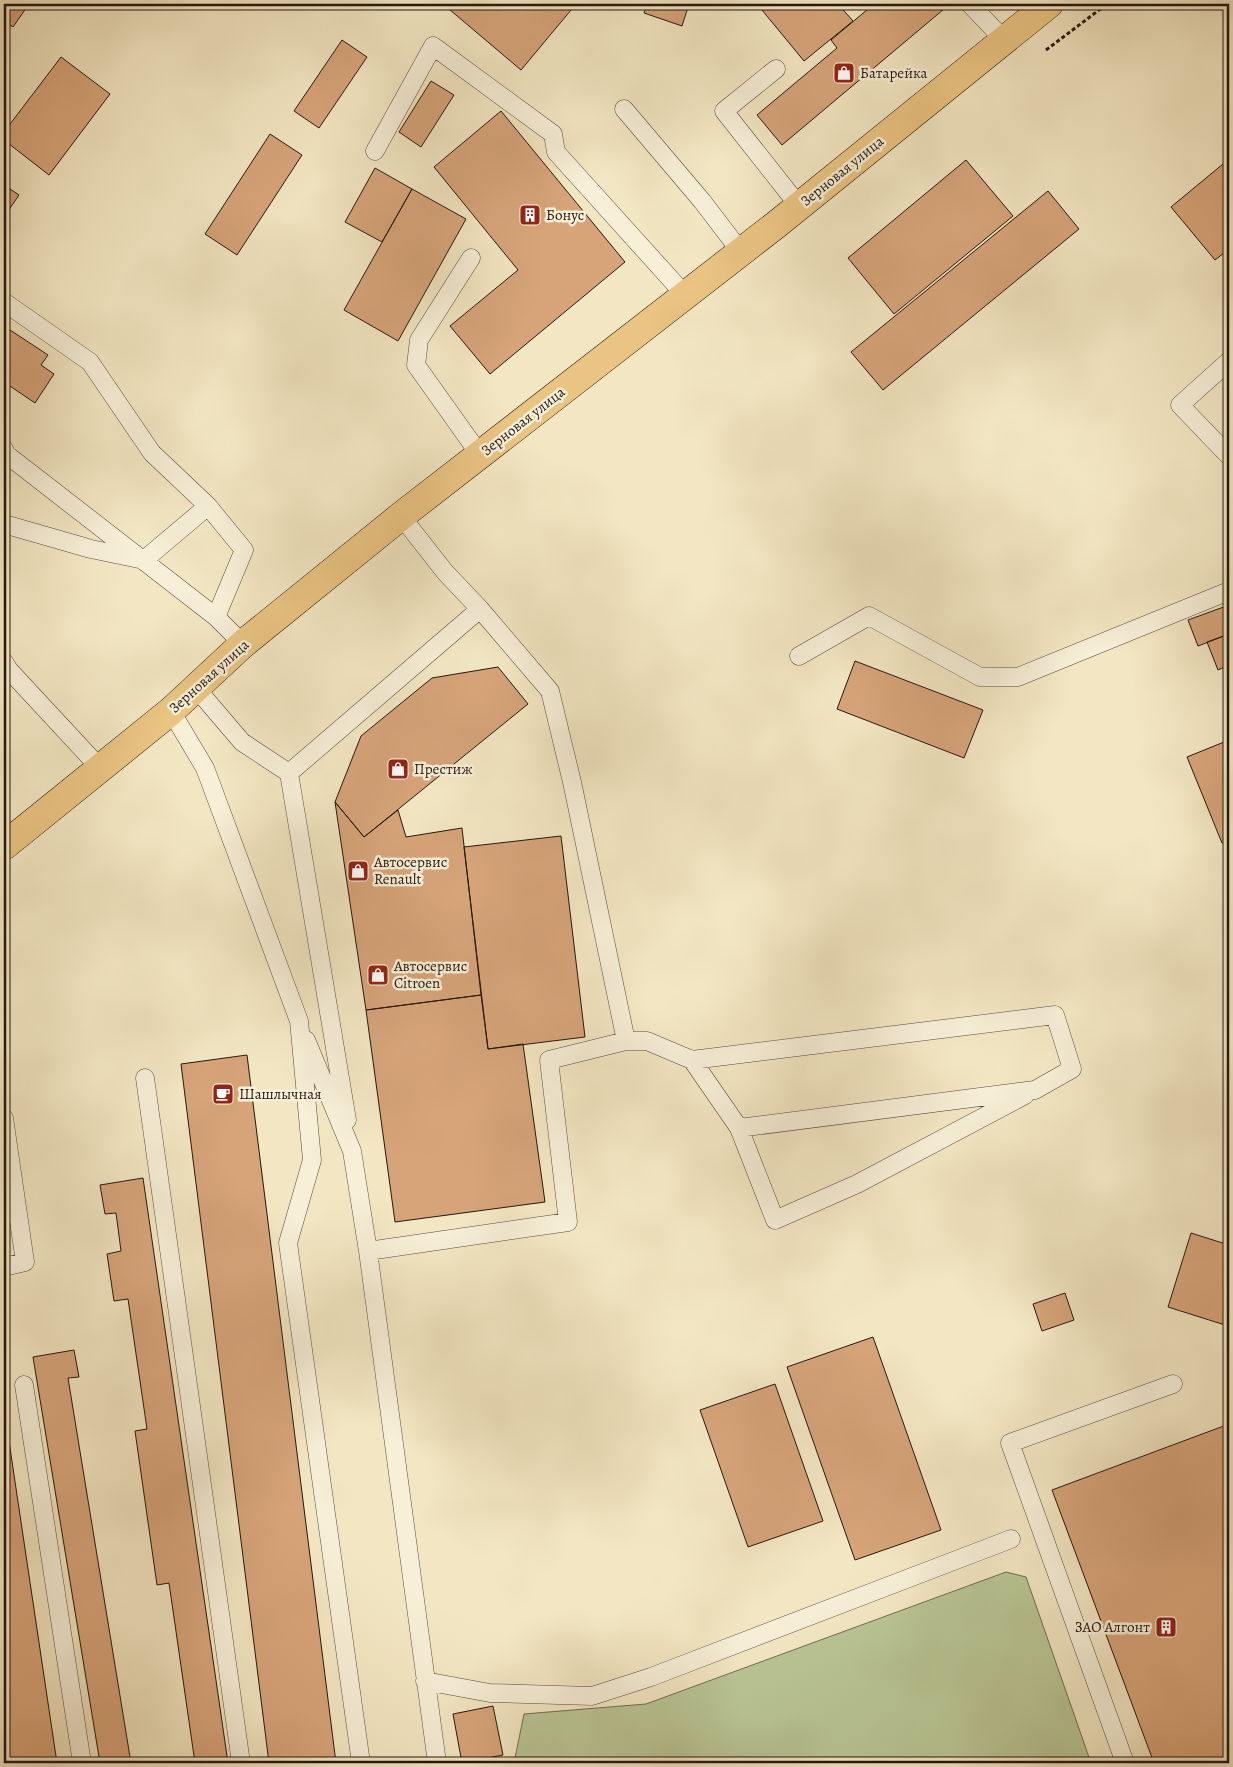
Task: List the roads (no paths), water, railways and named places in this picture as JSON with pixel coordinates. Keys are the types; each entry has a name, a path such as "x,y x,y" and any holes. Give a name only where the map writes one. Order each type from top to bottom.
{"main road":[{"name":"Зерновая улица","path":"4,846 171,711 243,644 401,516 741,252 1049,4"}],"lane":[{"path":"970,4 1004,40"},
{"path":"375,152 433,46 553,134 556,152 685,296"},
{"path":"776,69 724,111 799,206"},
{"path":"624,109 702,201 741,252"},
{"path":"471,258 420,340 416,365 480,455"},
{"path":"4,302 90,362 152,453 208,506 244,550 216,617"},
{"path":"1229,361 1180,405 1229,456"},
{"path":"5,452 216,617 243,644"},
{"path":"144,560 208,506"},
{"path":"401,516 445,572 480,609 550,691 572,782 626,1041"},
{"path":"4,524 91,549 144,560"},
{"path":"799,656 870,616 980,677 1018,677 1229,592"},
{"path":"289,773 480,609"},
{"path":"4,662 9,670 100,768"},
{"path":"196,688 242,742 289,773 368,1251 437,1763"},
{"path":"171,711 205,768 299,1020 352,1151"},
{"path":"368,1251 568,1222 549,1060 626,1041 647,1041 692,1060 1055,1015 1072,1069 857,1184 775,1220 739,1128 692,1060"},
{"path":"299,1020 312,1160 288,1243 361,1763"},
{"path":"146,1078 241,1763"},
{"path":"739,1128 1035,1090"},
{"path":"4,1118 25,1262 4,1267"},
{"path":"24,1384 82,1763"},
{"path":"1125,1763 1010,1443 1174,1384"},
{"path":"425,1681 490,1693 592,1696 651,1677 1011,1540"}],"place":[{"name":"Батарейка","path":"844,73"},
{"name":"Бонус","path":"530,215"},
{"name":"Престиж","path":"398,769"},
{"name":"Автосервис Renault","path":"358,871"},
{"name":"Автосервис Citroen","path":"378,975"},
{"name":"Шашлычная","path":"223,1094"},
{"name":"ЗАО Алгонт","path":"1166,1627"}]}
